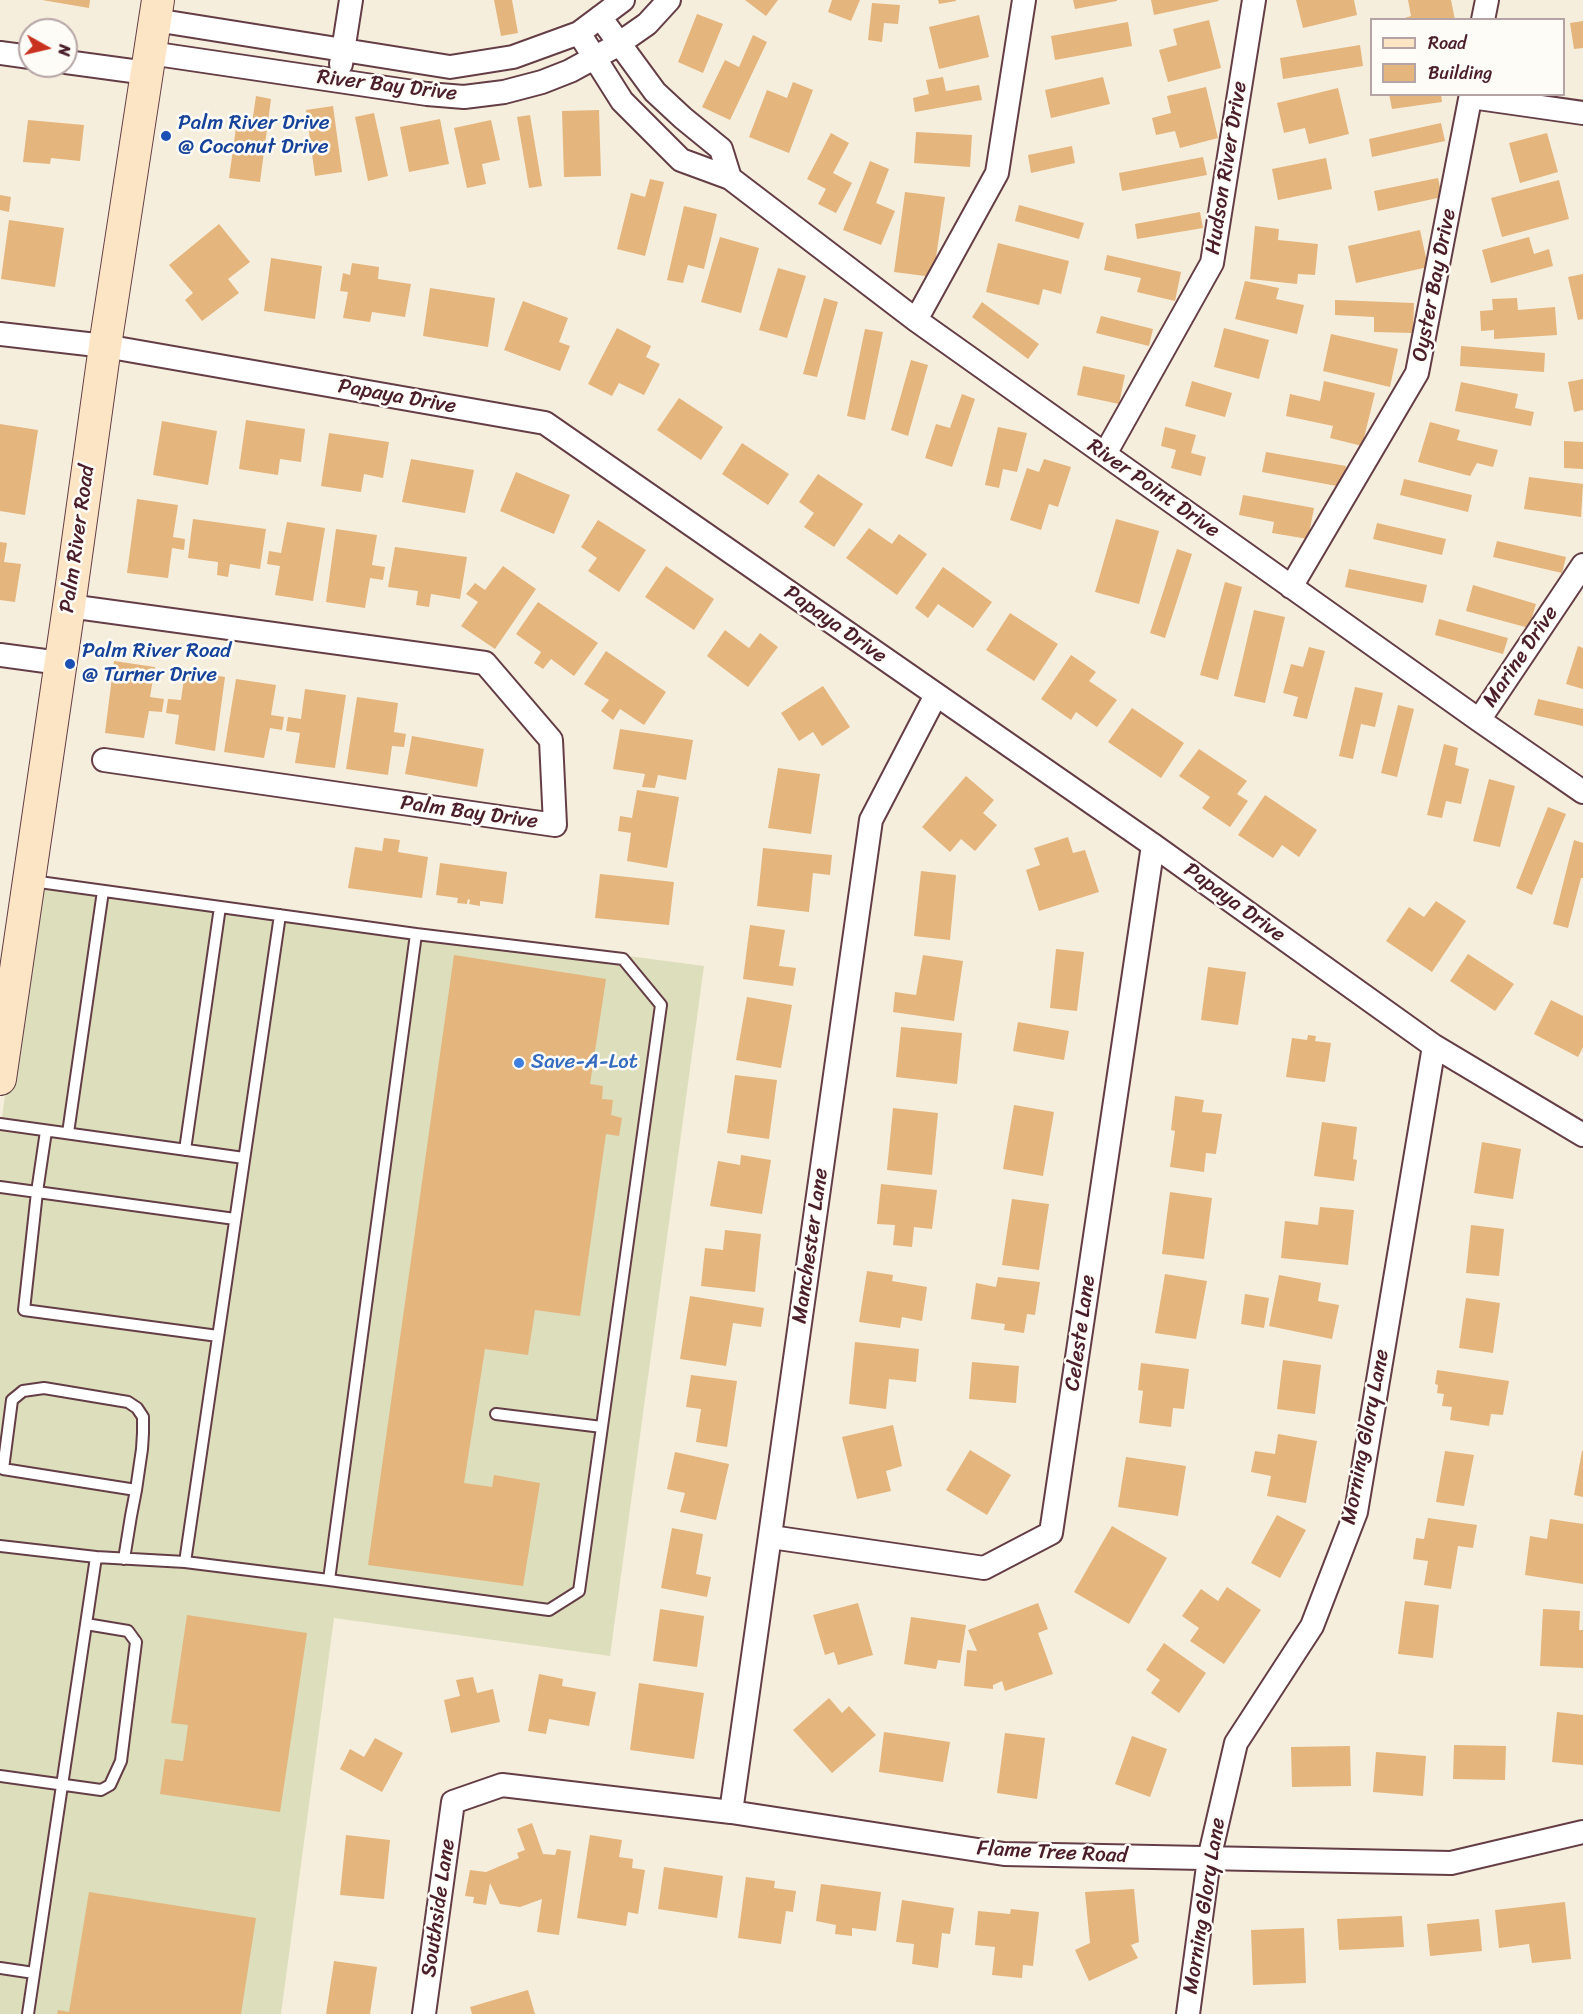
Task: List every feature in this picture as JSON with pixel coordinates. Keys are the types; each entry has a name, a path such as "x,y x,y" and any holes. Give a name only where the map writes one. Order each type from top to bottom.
{"street":[{"path":"339,81 351,0"},
{"name":"River Bay Drive","path":"157,10 343,50 450,67 513,57 579,33 623,0"},
{"name":"River Bay Drive","path":"78,62 149,63 339,81 464,97 504,92 542,82 570,71 620,43 647,24 669,0"},
{"path":"916,321 997,173 1024,0"},
{"name":"Hudson River Drive","path":"1105,454 1212,263 1254,0"},
{"path":"1483,18 1486,0"},
{"name":"Palm River Road","path":"0,1079 105,346 157,10"},
{"path":"600,17 655,92 721,149 730,178"},
{"name":"River Point Drive","path":"579,33 622,101 681,160 730,178 916,321 1583,792"},
{"path":"0,53 18,55"},
{"path":"1471,96 1583,114"},
{"name":"Oyster Bay Drive","path":"1291,587 1418,373 1471,96"},
{"name":"Papaya Drive","path":"0,334 105,346 545,423 1153,845 1434,1046 1583,1135"},
{"name":"Marine Drive","path":"1479,720 1583,565"},
{"name":"Palm Bay Drive","path":"69,606 485,663 551,740 555,825 104,760"},
{"path":"0,654 60,663"},
{"name":"Manchester Lane","path":"731,1812 871,820 936,695"},
{"name":"Celeste Lane","path":"771,1537 984,1568 1051,1533 1153,845"},
{"name":"Morning Glory Lane","path":"1188,2014 1209,1859 1236,1743 1312,1626 1356,1512 1434,1046"},
{"name":"Flame Tree Road","path":"453,1802 502,1785 731,1812 1004,1854 1451,1863 1583,1832"},
{"name":"Southside Lane","path":"424,2014 453,1802"}],"lane":[{"path":"0,1545 96,1557 185,1562 549,1610 579,1591 661,1005 623,959 416,934 28,880"},
{"path":"68,1133 103,891"},
{"path":"185,1149 220,907"},
{"path":"185,1562 280,915"},
{"path":"329,1580 416,934"},
{"path":"0,1124 244,1158"},
{"path":"46,1131 24,1310 218,1336"},
{"path":"0,1187 235,1219"},
{"path":"124,1559 136,1490 143,1433 142,1417 137,1408 128,1402 44,1388 23,1391 12,1400 3,1469 136,1490"},
{"path":"496,1414 602,1428"},
{"path":"28,2014 96,1557"},
{"path":"0,1776 101,1790 110,1785 121,1761 136,1642 128,1631 86,1624"},
{"path":"0,1968 34,1973"}],"shaded area":[{"path":"35,878 704,966 610,1656 334,1618 281,2014 0,2014 0,1132"}],"building":[{"path":"42,0 90,0 89,8"},
{"path":"494,0 512,0 518,33 501,36"},
{"path":"745,0 778,0 766,16"},
{"path":"832,0 860,0 851,21 828,12"},
{"path":"938,0 956,0 956,1 939,4"},
{"path":"1073,0 1117,0 1117,1 1075,9"},
{"path":"1151,0 1218,0 1219,1 1154,15"},
{"path":"1296,0 1354,0 1357,15 1303,28"},
{"path":"1408,0 1451,0 1455,18 1404,18 1411,16"},
{"path":"872,3 900,5 898,24 884,23 882,42 868,40"},
{"path":"697,14 723,24 703,73 678,62"},
{"path":"979,15 989,57 939,69 929,27"},
{"path":"1209,20 1221,68 1168,82 1159,50 1177,45 1173,29"},
{"path":"1583,21 1583,48 1574,49 1570,23"},
{"path":"1128,22 1132,46 1055,60 1051,36"},
{"path":"753,35 767,42 730,120 702,107 725,60 739,67"},
{"path":"1360,45 1363,66 1283,79 1280,58"},
{"path":"943,77 946,91 979,85 982,100 915,112 913,98 929,94 926,80"},
{"path":"1103,77 1110,104 1051,118 1045,90"},
{"path":"793,82 813,90 789,153 749,137 767,90 787,98"},
{"path":"1206,87 1218,138 1180,148 1175,131 1156,135 1152,118 1171,113 1167,96"},
{"path":"1338,88 1349,134 1309,144 1305,128 1284,133 1277,103"},
{"path":"256,96 271,99 260,182 229,178 236,128 251,130"},
{"path":"1389,96 1441,96 1442,102 1392,109"},
{"path":"333,106 342,172 315,176 306,110"},
{"path":"599,110 601,176 564,177 562,111"},
{"path":"374,113 388,176 368,181 355,117"},
{"path":"530,115 542,186 529,188 517,117"},
{"path":"440,119 449,164 409,172 400,127"},
{"path":"28,120 84,125 80,161 51,158 50,164 23,162"},
{"path":"491,120 500,160 482,164 486,184 467,188 454,128"},
{"path":"1441,123 1445,141 1372,157 1369,139"},
{"path":"916,132 972,135 970,167 914,163"},
{"path":"831,133 849,143 833,173 852,183 836,213 818,204 826,189 807,179"},
{"path":"1547,133 1558,172 1520,183 1509,143"},
{"path":"1072,146 1075,163 1031,173 1028,155"},
{"path":"1203,157 1207,175 1122,191 1119,173"},
{"path":"1326,158 1332,189 1278,200 1272,169"},
{"path":"870,161 889,169 876,203 895,211 881,245 843,230"},
{"path":"1438,178 1442,197 1378,211 1374,191"},
{"path":"650,179 664,182 645,256 617,249 631,193 645,197"},
{"path":"1559,180 1569,219 1502,237 1491,198"},
{"path":"905,192 945,197 933,277 894,272"},
{"path":"0,195 11,197 9,212 0,210"},
{"path":"1019,205 1084,223 1079,239 1015,221"},
{"path":"684,206 717,214 704,269 688,265 683,283 667,280"},
{"path":"1200,212 1203,228 1137,239 1135,224"},
{"path":"9,220 64,228 55,287 1,279"},
{"path":"219,224 250,262 228,279 239,293 202,321 185,300 193,293 169,265"},
{"path":"1255,226 1279,229 1278,240 1318,244 1315,275 1298,274 1297,284 1250,279"},
{"path":"1420,230 1428,267 1356,283 1348,246"},
{"path":"720,237 759,248 741,313 701,302"},
{"path":"1529,237 1534,254 1549,249 1553,266 1491,283 1482,250"},
{"path":"998,243 1069,261 1061,294 1043,289 1039,305 986,292"},
{"path":"1107,255 1181,272 1175,301 1137,292 1141,278 1104,270"},
{"path":"271,258 322,266 315,319 264,311"},
{"path":"352,263 379,267 378,279 411,284 405,317 372,312 370,322 343,318 348,292 340,291 343,273 350,275"},
{"path":"778,268 806,276 787,338 759,330"},
{"path":"1583,274 1583,319 1578,320 1568,277"},
{"path":"1245,281 1279,288 1276,299 1304,305 1297,334 1235,319"},
{"path":"430,288 495,298 488,347 423,336"},
{"path":"824,298 838,302 817,377 803,374"},
{"path":"1517,298 1518,310 1555,307 1557,335 1494,339 1494,330 1481,331 1480,311 1493,310 1492,299"},
{"path":"1335,300 1414,303 1413,333 1374,332 1374,317 1335,315"},
{"path":"523,301 568,318 559,342 570,346 560,371 504,350"},
{"path":"982,302 1039,344 1028,359 972,317"},
{"path":"1101,316 1153,329 1149,346 1096,333"},
{"path":"617,328 651,346 646,357 660,364 644,395 619,383 612,396 588,384"},
{"path":"1224,328 1269,340 1259,379 1214,367"},
{"path":"865,329 883,332 865,420 847,416"},
{"path":"1331,334 1398,349 1390,387 1323,371"},
{"path":"1461,346 1545,353 1544,372 1460,366"},
{"path":"911,360 928,365 908,436 891,430"},
{"path":"1083,366 1125,375 1119,404 1077,395"},
{"path":"1583,379 1583,410 1574,412 1568,382"},
{"path":"1192,381 1232,393 1225,417 1185,406"},
{"path":"1324,381 1375,393 1362,446 1330,438 1333,426 1286,416 1290,394 1320,401"},
{"path":"1461,382 1518,394 1515,408 1534,412 1531,426 1455,411"},
{"path":"962,394 975,399 952,467 925,458 936,424 950,428"},
{"path":"679,398 723,427 701,460 657,430"},
{"path":"246,420 305,429 301,462 280,459 278,475 239,469"},
{"path":"162,421 217,431 208,485 153,475"},
{"path":"1430,422 1460,430 1457,440 1498,450 1493,467 1477,463 1470,476 1418,462"},
{"path":"0,424 38,430 25,515 0,511"},
{"path":"998,427 1027,433 1017,472 1003,469 999,488 985,485"},
{"path":"1165,427 1196,435 1191,453 1206,457 1201,476 1171,468 1176,450 1161,446"},
{"path":"329,433 389,442 383,478 364,474 361,492 321,486"},
{"path":"1564,441 1583,442 1583,469 1564,468"},
{"path":"742,443 789,474 768,505 722,474"},
{"path":"1266,452 1346,466 1342,487 1262,472"},
{"path":"411,459 474,470 465,513 402,502"},
{"path":"1044,459 1071,467 1058,507 1049,504 1041,530 1010,520 1027,468 1039,472"},
{"path":"516,472 570,495 554,534 500,511"},
{"path":"818,474 863,504 834,547 804,527 814,513 799,502"},
{"path":"1529,477 1583,484 1581,517 1524,509"},
{"path":"1404,479 1472,495 1468,512 1400,495"},
{"path":"1243,495 1314,508 1308,539 1272,533 1274,522 1239,515"},
{"path":"137,499 178,505 173,537 185,539 184,550 172,548 168,578 127,573"},
{"path":"193,519 266,529 260,569 230,564 228,577 217,575 218,562 188,558"},
{"path":"1116,519 1159,531 1139,604 1095,592"},
{"path":"598,520 646,550 619,592 588,571 597,558 581,547"},
{"path":"287,522 325,528 313,601 275,595 280,566 267,564 269,551 281,553"},
{"path":"1377,523 1446,539 1442,555 1373,539"},
{"path":"869,528 892,544 899,534 927,554 897,595 846,558"},
{"path":"336,529 377,535 372,565 385,567 383,580 370,578 365,608 326,602"},
{"path":"1497,541 1566,557 1562,573 1493,557"},
{"path":"0,542 7,543 4,562 21,564 15,602 0,600"},
{"path":"395,547 467,557 460,599 431,594 429,607 416,605 418,591 388,587"},
{"path":"1177,549 1192,554 1165,638 1150,633"},
{"path":"503,566 536,589 495,649 461,626 478,602 466,594 475,583 485,590"},
{"path":"666,566 714,599 694,630 645,597"},
{"path":"943,567 992,602 973,628 938,604 928,618 915,608"},
{"path":"1349,569 1427,585 1423,603 1345,587"},
{"path":"1225,582 1242,587 1218,680 1200,675"},
{"path":"1473,585 1536,604 1529,628 1466,611"},
{"path":"538,602 598,643 574,676 551,659 543,669 534,663 541,652 516,634"},
{"path":"1254,610 1285,617 1265,703 1234,696"},
{"path":"1010,613 1058,644 1034,681 986,650"},
{"path":"1439,619 1508,638 1503,654 1435,635"},
{"path":"725,630 749,648 760,633 778,647 748,687 707,656"},
{"path":"1578,646 1583,648 1583,689 1566,684"},
{"path":"1309,647 1325,651 1307,719 1293,716 1298,697 1283,693 1291,664 1303,667"},
{"path":"606,651 666,692 644,725 620,709 613,720 601,711 609,700 584,684"},
{"path":"1071,655 1096,672 1089,681 1117,700 1097,727 1076,712 1071,720 1041,699"},
{"path":"114,661 155,667 150,697 164,699 162,712 149,711 144,738 105,733"},
{"path":"185,671 225,677 215,751 175,744 179,715 166,713 168,699 181,700"},
{"path":"236,679 276,685 271,715 284,717 282,730 270,728 264,758 224,752"},
{"path":"823,686 850,727 822,746 813,732 799,741 781,713"},
{"path":"1355,687 1383,693 1375,727 1361,724 1353,759 1339,756"},
{"path":"305,689 346,695 335,768 295,763 300,733 286,731 288,717 301,719"},
{"path":"357,697 398,703 394,732 406,734 404,747 392,746 388,775 346,769"},
{"path":"1538,699 1583,709 1583,726 1534,715"},
{"path":"1398,705 1414,709 1397,777 1381,773"},
{"path":"1132,708 1184,743 1161,778 1108,742"},
{"path":"620,729 693,740 686,780 658,775 655,788 642,787 645,774 613,769"},
{"path":"412,736 484,749 477,787 405,774"},
{"path":"1444,744 1458,748 1455,765 1469,769 1461,804 1446,801 1442,818 1427,815"},
{"path":"1199,749 1247,781 1237,794 1248,801 1230,827 1202,808 1210,797 1179,776"},
{"path":"778,768 820,774 811,834 768,828"},
{"path":"966,776 994,800 983,813 997,825 975,851 961,839 950,852 922,827"},
{"path":"1489,779 1515,786 1500,847 1473,841"},
{"path":"637,790 679,797 667,868 627,861 631,833 618,831 620,816 632,818"},
{"path":"1265,795 1317,830 1299,857 1282,845 1273,858 1238,835"},
{"path":"1548,807 1566,814 1532,895 1516,888"},
{"path":"1068,837 1073,853 1085,850 1099,892 1039,911 1026,870 1040,865 1034,848"},
{"path":"384,838 400,840 398,852 428,857 422,898 348,888 355,847 382,851"},
{"path":"1574,840 1583,843 1583,878 1581,878 1568,928 1553,924"},
{"path":"763,848 832,855 830,875 813,873 809,912 757,906"},
{"path":"440,863 507,872 503,904 480,901 480,906 469,904 468,899 467,904 457,903 458,898 436,895"},
{"path":"921,871 956,875 950,940 914,936"},
{"path":"600,874 674,882 669,925 595,918"},
{"path":"1436,901 1466,921 1432,972 1386,941 1409,907 1424,917"},
{"path":"750,925 785,930 779,966 796,968 793,986 743,979"},
{"path":"1056,949 1084,952 1077,1011 1050,1008"},
{"path":"1468,954 1514,984 1495,1011 1450,981"},
{"path":"454,955 606,979 590,1084 603,1086 602,1099 613,1100 611,1115 622,1118 619,1136 606,1134 580,1316 535,1310 528,1355 485,1349 464,1483 492,1487 494,1475 540,1483 523,1586 368,1565"},
{"path":"923,955 963,961 954,1021 893,1012 895,992 916,995"},
{"path":"1208,967 1246,972 1238,1025 1201,1020"},
{"path":"747,997 792,1005 781,1068 736,1060"},
{"path":"1551,1000 1583,1016 1583,1047 1578,1057 1534,1034"},
{"path":"1018,1022 1069,1031 1064,1060 1013,1051"},
{"path":"901,1027 962,1033 957,1084 896,1077"},
{"path":"1308,1035 1316,1036 1315,1041 1331,1043 1325,1082 1286,1077 1292,1038 1307,1040"},
{"path":"735,1075 777,1080 769,1139 727,1133"},
{"path":"1175,1096 1204,1100 1202,1112 1222,1114 1216,1154 1206,1153 1204,1172 1170,1167 1175,1131 1171,1130"},
{"path":"1014,1105 1054,1112 1043,1176 1003,1169"},
{"path":"893,1108 938,1113 932,1175 887,1170"},
{"path":"1322,1122 1357,1127 1353,1159 1357,1160 1354,1181 1314,1176"},
{"path":"1482,1142 1521,1149 1513,1199 1474,1193"},
{"path":"741,1155 771,1160 762,1214 710,1206 718,1161 740,1165"},
{"path":"881,1184 937,1190 932,1229 914,1227 912,1247 893,1245 895,1225 877,1224"},
{"path":"1170,1192 1212,1198 1204,1259 1162,1254"},
{"path":"1012,1199 1049,1204 1039,1270 1002,1265"},
{"path":"1320,1207 1354,1210 1348,1265 1281,1258 1285,1221 1318,1225"},
{"path":"1471,1225 1504,1229 1499,1276 1466,1273"},
{"path":"725,1230 761,1234 755,1292 701,1286 705,1248 723,1250"},
{"path":"867,1271 893,1275 892,1281 927,1287 922,1321 902,1317 900,1328 859,1322"},
{"path":"1165,1274 1207,1281 1196,1339 1155,1333"},
{"path":"1279,1275 1321,1283 1318,1301 1339,1305 1332,1339 1269,1326"},
{"path":"998,1277 1040,1282 1035,1315 1027,1314 1024,1333 1004,1330 1005,1324 971,1319 976,1283 996,1287"},
{"path":"1245,1294 1269,1298 1264,1328 1241,1324"},
{"path":"690,1296 764,1308 761,1327 733,1323 726,1366 680,1359"},
{"path":"1466,1298 1500,1303 1493,1353 1459,1348"},
{"path":"855,1342 919,1349 916,1382 889,1379 886,1409 849,1404"},
{"path":"1283,1360 1321,1365 1315,1414 1277,1409"},
{"path":"972,1362 1019,1366 1016,1403 969,1399"},
{"path":"1141,1363 1189,1369 1184,1409 1173,1408 1171,1427 1139,1423 1143,1391 1138,1390"},
{"path":"1437,1370 1509,1381 1503,1415 1491,1414 1489,1426 1450,1420 1452,1407 1442,1406 1444,1394 1437,1393 1438,1385 1435,1384"},
{"path":"691,1375 737,1381 727,1447 696,1442 701,1409 686,1407"},
{"path":"893,1425 902,1466 886,1471 891,1491 857,1499 842,1437"},
{"path":"1278,1434 1317,1441 1306,1503 1267,1496 1271,1476 1251,1472 1255,1451 1275,1454"},
{"path":"970,1450 1011,1475 987,1515 946,1490"},
{"path":"1445,1451 1474,1455 1464,1506 1436,1502"},
{"path":"1583,1451 1583,1497 1574,1495"},
{"path":"675,1452 729,1464 716,1520 680,1512 685,1493 667,1489"},
{"path":"1126,1457 1186,1466 1178,1516 1118,1507"},
{"path":"1277,1515 1306,1530 1280,1578 1251,1563"},
{"path":"1428,1518 1477,1525 1473,1548 1458,1546 1451,1589 1424,1585 1428,1561 1413,1559 1416,1538 1424,1539"},
{"path":"1550,1519 1583,1524 1583,1584 1525,1575 1530,1536 1547,1539"},
{"path":"1112,1526 1167,1558 1129,1624 1074,1592"},
{"path":"672,1528 703,1534 696,1574 711,1577 707,1597 661,1588"},
{"path":"1227,1587 1261,1610 1224,1664 1190,1641 1199,1628 1182,1616 1201,1589 1218,1601"},
{"path":"1405,1601 1439,1605 1433,1658 1398,1654"},
{"path":"858,1603 873,1655 838,1665 834,1652 825,1655 813,1615"},
{"path":"1038,1603 1048,1629 1038,1633 1053,1674 1005,1691 1002,1681 993,1685 993,1689 964,1686 967,1650 977,1651 968,1630"},
{"path":"660,1609 704,1616 697,1667 653,1661"},
{"path":"1543,1609 1580,1611 1579,1630 1583,1630 1583,1668 1540,1666"},
{"path":"187,1615 307,1633 280,1812 160,1794 165,1759 183,1761 188,1725 171,1723"},
{"path":"911,1617 966,1625 960,1663 938,1660 936,1669 904,1664"},
{"path":"1164,1643 1206,1673 1179,1713 1151,1693 1160,1680 1146,1670"},
{"path":"539,1674 563,1679 562,1686 596,1692 589,1726 549,1719 546,1734 528,1731"},
{"path":"473,1677 477,1693 493,1689 500,1722 451,1733 444,1700 460,1696 456,1680"},
{"path":"639,1683 704,1693 694,1759 630,1750"},
{"path":"829,1698 842,1713 849,1706 876,1735 832,1773 793,1730"},
{"path":"1557,1712 1583,1715 1583,1765 1552,1762"},
{"path":"884,1732 950,1742 943,1782 879,1772"},
{"path":"1005,1733 1045,1738 1037,1799 997,1793"},
{"path":"1132,1736 1167,1749 1150,1797 1115,1784"},
{"path":"375,1738 403,1753 382,1792 340,1769 350,1749 364,1757"},
{"path":"1454,1745 1506,1746 1505,1780 1453,1779"},
{"path":"1350,1746 1351,1786 1292,1787 1291,1747"},
{"path":"1376,1752 1426,1756 1423,1796 1373,1792"},
{"path":"532,1823 543,1854 555,1855 557,1849 571,1851 559,1935 537,1932 542,1899 520,1907 500,1904 490,1883 486,1905 473,1903 474,1897 465,1896 470,1870 486,1872 519,1858 517,1853 525,1850 517,1829"},
{"path":"346,1835 390,1840 384,1899 340,1895"},
{"path":"590,1835 622,1840 619,1857 633,1859 632,1868 645,1870 638,1914 628,1912 626,1926 577,1918"},
{"path":"664,1867 723,1876 717,1918 658,1909"},
{"path":"746,1877 775,1881 774,1888 796,1891 793,1912 786,1911 781,1944 738,1938"},
{"path":"821,1884 881,1892 876,1931 852,1928 852,1936 835,1934 836,1925 816,1921"},
{"path":"1134,1889 1139,1942 1131,1945 1138,1958 1089,1981 1075,1950 1090,1943 1085,1892"},
{"path":"89,1892 256,1918 241,2014 57,2014 58,2010 69,2012"},
{"path":"902,1900 954,1908 950,1934 942,1933 938,1968 912,1964 914,1944 896,1942"},
{"path":"1565,1902 1571,1959 1532,1963 1529,1944 1499,1948 1495,1910"},
{"path":"1011,1909 1039,1912 1033,1966 1023,1965 1022,1978 992,1975 995,1947 975,1945 978,1911 1010,1914"},
{"path":"1402,1916 1404,1947 1339,1950 1337,1919"},
{"path":"1479,1919 1482,1951 1430,1956 1427,1924"},
{"path":"1304,1928 1306,1983 1253,1985 1251,1930"},
{"path":"334,1961 377,1967 370,2014 326,2014"},
{"path":"528,1990 535,2014 472,2014 470,2007"}],"place":[{"name":"Palm River Drive @ Coconut Drive","path":"166,136"},
{"name":"Palm River Road @ Turner Drive","path":"70,664"},
{"name":"Save-A-Lot","path":"519,1063"}]}
